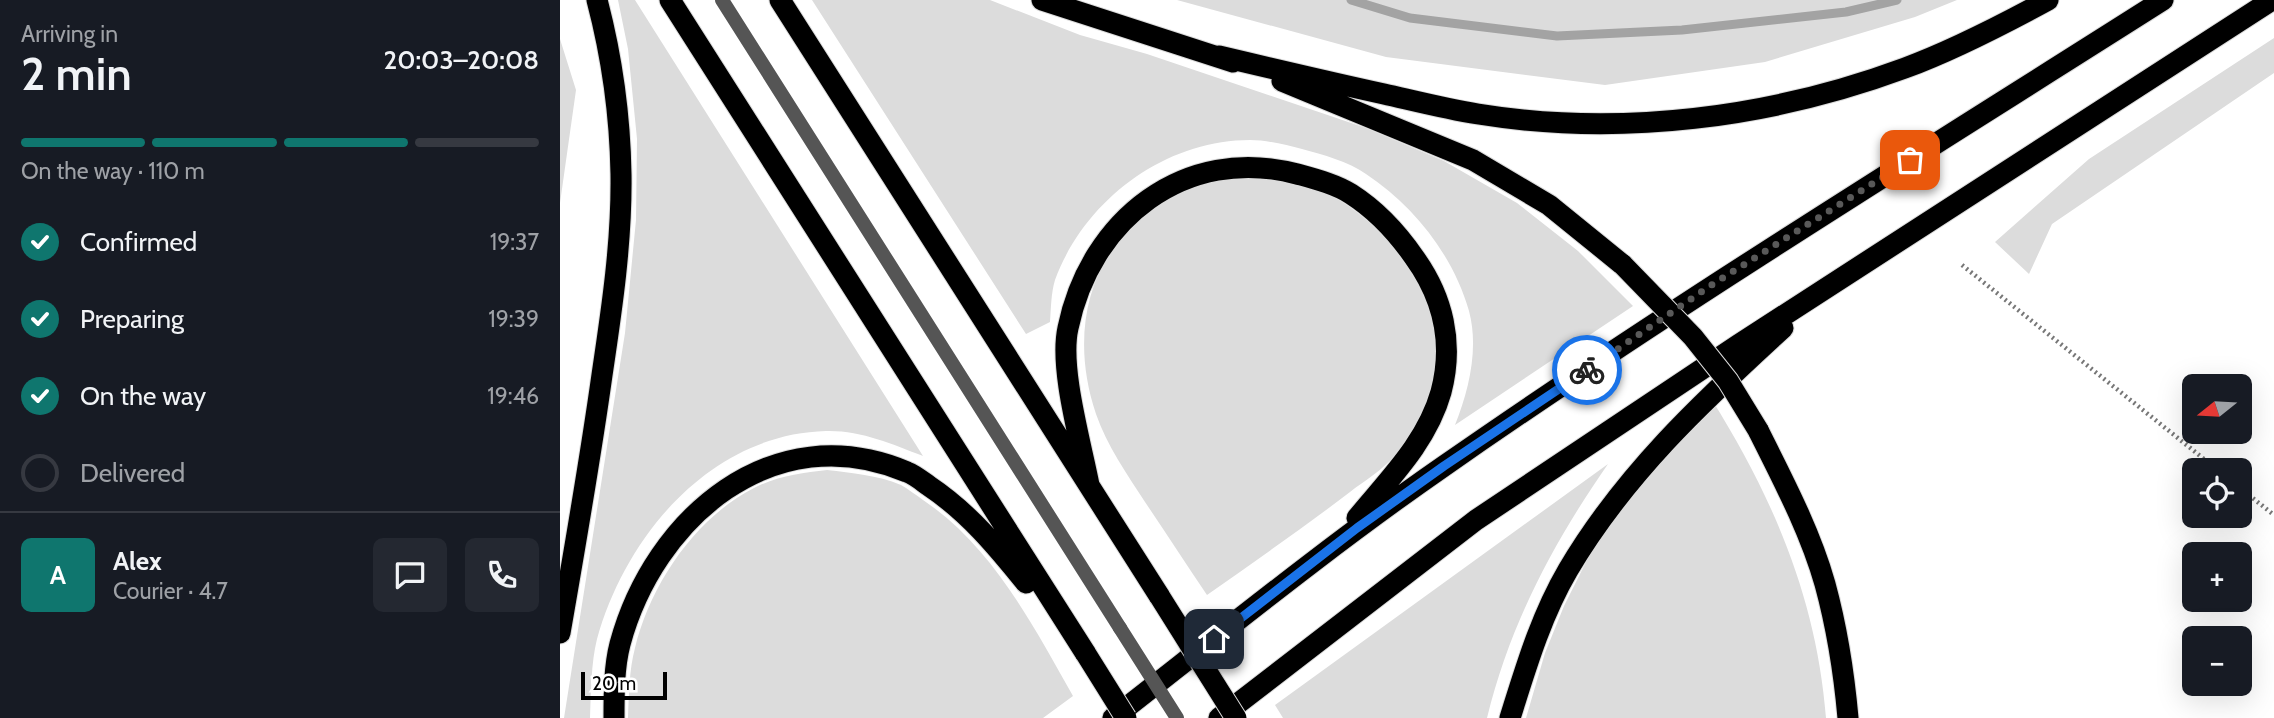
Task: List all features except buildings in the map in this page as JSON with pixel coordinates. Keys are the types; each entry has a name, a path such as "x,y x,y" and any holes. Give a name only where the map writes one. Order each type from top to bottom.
{"highway":[{"path":"560,633 596,416 620,237 621,174 617,108 609,47 597,0"},
{"path":"670,0 1126,718"},
{"path":"780,0 1236,718"},
{"path":"1042,0 1219,57 1473,160 1549,205 1623,265 1693,337 1728,381 1758,430 1794,505 1824,582 1837,636 1848,718"},
{"path":"1219,57 1478,114 1548,122 1678,120 1763,108 1836,91 1907,68 2049,0"},
{"path":"1113,718 1336,544 1444,466 1710,286 2163,0"},
{"path":"1219,718 1476,520 1738,345 2272,0"},
{"path":"1088,485 1066,369 1067,330 1094,256 1119,224 1143,203 1174,185 1212,170 1250,166 1283,170 1352,194 1397,233 1429,278 1444,318 1447,355 1441,392 1424,433 1402,465 1336,544"},
{"path":"1510,718 1533,643 1567,571 1611,505 1653,453 1696,407 1821,292"},
{"path":"614,718 614,692 620,646 633,608 651,570 670,543 717,494 748,474 784,460 827,455 866,459 908,472 972,520 1086,654"}],"lane":[{"path":"722,0 1177,718"}],"path":[{"path":"1962,265 2203,458"},
{"path":"2252,498 2274,515"}],"shaded area":[{"path":"618,0 635,0 923,456 863,435 826,431 784,437 746,450 711,471 679,497 652,528 629,563 610,600 597,639 592,668 590,718 564,718 625,333 636,220 637,139 628,49"},
{"path":"812,0 990,0 1080,35 1147,54 1366,128 1444,161 1517,203 1578,251 1633,306 1455,425 1471,369 1472,325 1453,270 1430,233 1384,187 1351,165 1302,149 1250,140 1218,143 1187,151 1158,163 1131,180 1107,201 1068,251 1055,280 1050,322 1026,334"},
{"path":"1177,0 1957,0 1915,17 1765,62 1605,85 1386,57"},
{"path":"2274,38 2274,73 2052,224 2029,274 1995,242 2089,159"},
{"path":"560,39 576,90 560,203"},
{"path":"1250,176 1300,185 1325,193 1347,205 1375,227 1401,256 1422,288 1434,322 1436,357 1434,375 1423,410 1406,441 1390,460 1315,519 1207,595 1131,481 1106,437 1096,414 1087,375 1084,338 1089,302 1100,270 1119,240 1144,215 1175,195 1213,181"},
{"path":"1712,400 1755,475 1789,552 1813,633 1826,718 1526,718 1545,653 1587,560 1614,516"},
{"path":"1608,464 1569,524 1535,585 1508,650 1487,718 1283,718 1275,705"},
{"path":"827,470 855,473 901,485 948,519 970,540 1009,589 1073,696 1043,718 628,718 632,665 642,624 664,578 694,535 733,501 754,488 781,478"}],"waterway":[{"path":"1351,0 1410,18 1557,36 1682,30 1846,12 1897,0"}],"way so far":[{"path":"1587,370 1710,286 1910,160"}],"route":[{"path":"1214,639 1357,528 1587,370"}]}
